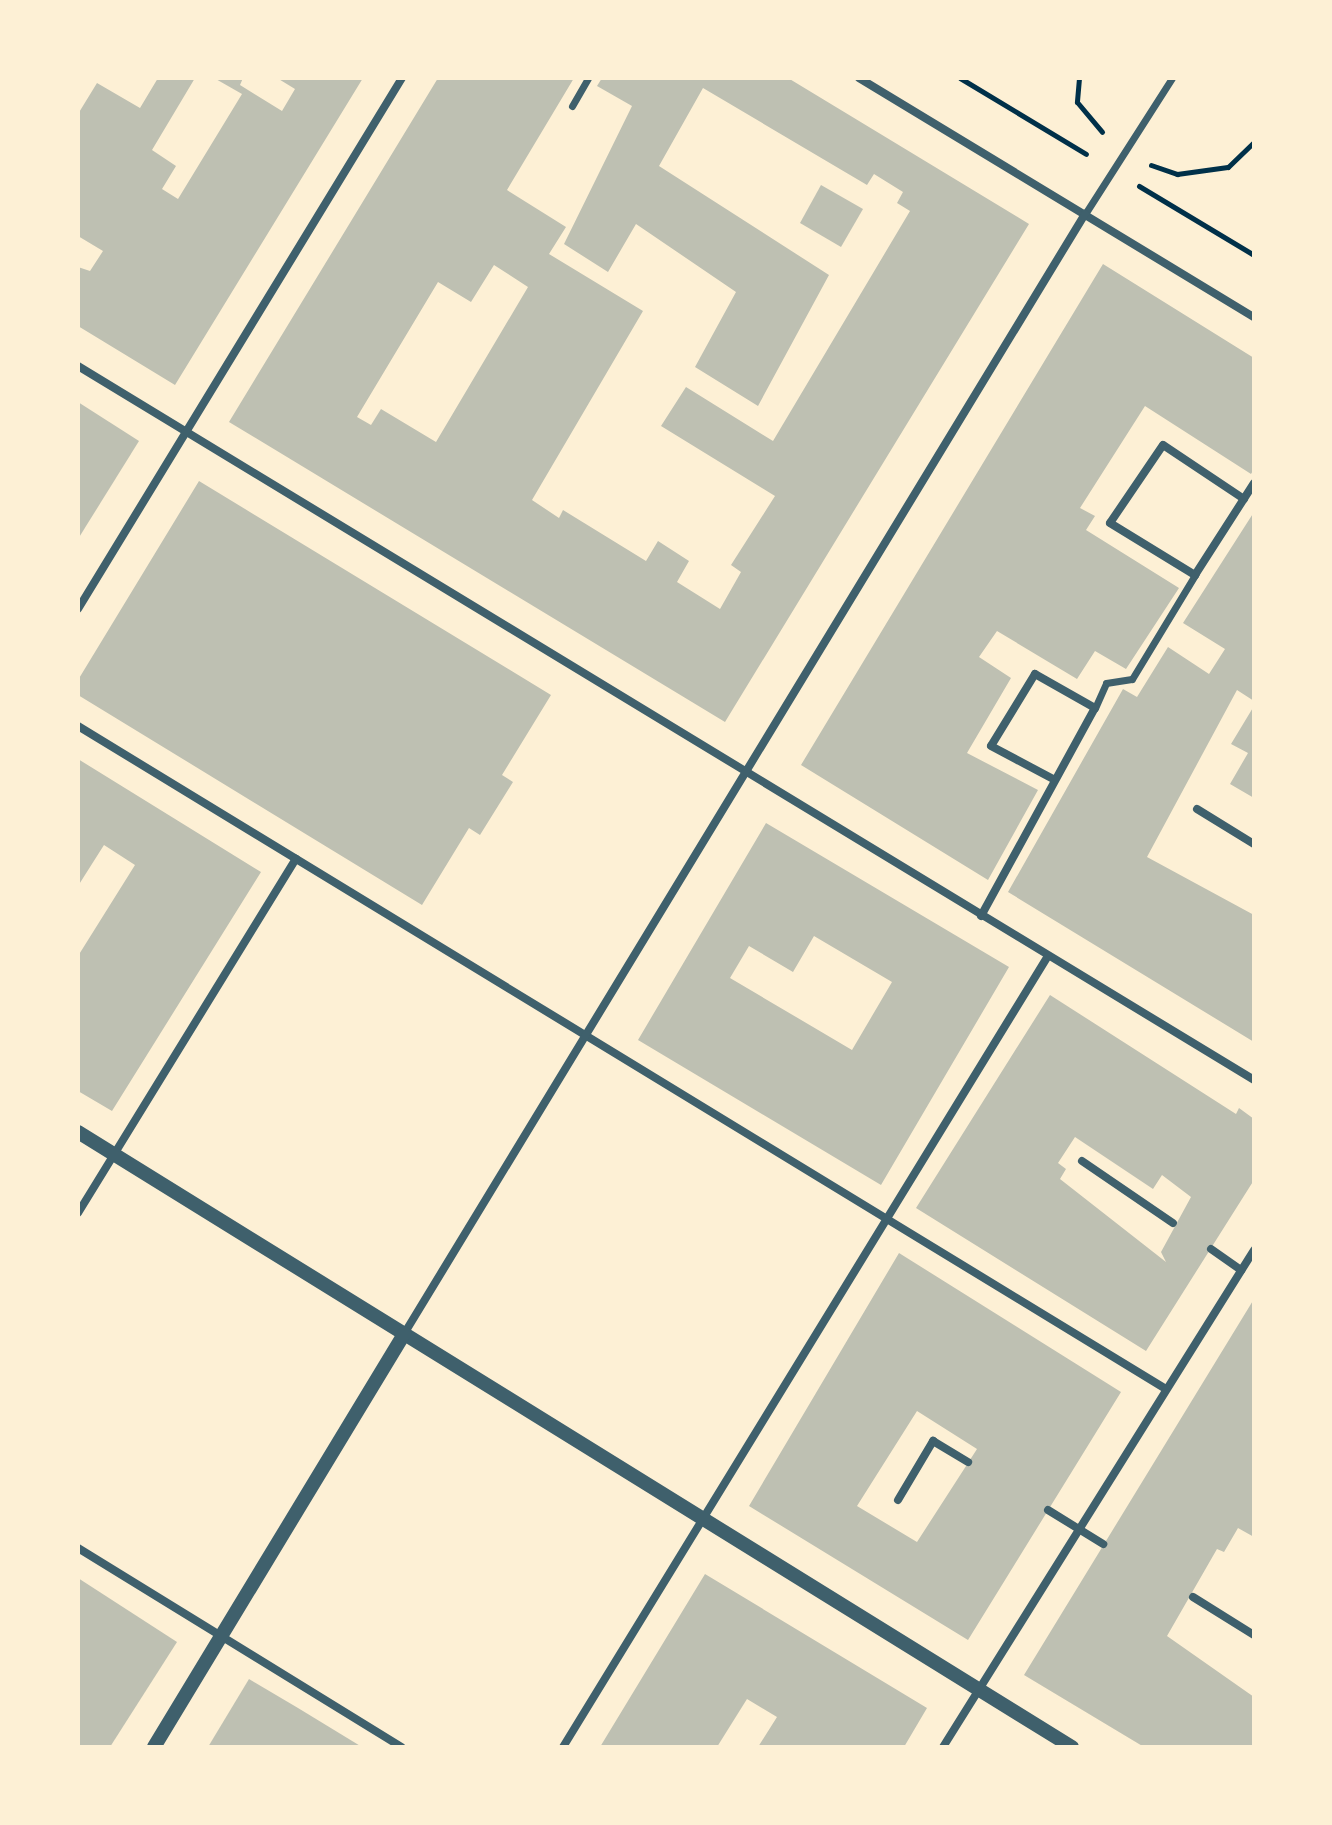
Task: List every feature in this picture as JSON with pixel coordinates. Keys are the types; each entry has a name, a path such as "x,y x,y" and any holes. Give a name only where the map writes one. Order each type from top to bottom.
{"street":[{"path":"78,609 402,78"},
{"path":"572,106 588,78"},
{"path":"859,78 1254,317"},
{"path":"875,87 881,78"},
{"path":"154,1747 1065,243 1172,78"},
{"path":"78,366 1254,1080"},
{"path":"1195,575 1110,523 1163,445 1244,499"},
{"path":"981,916 1106,683 1132,679 1254,483"},
{"path":"1055,780 991,746 1035,674 1095,708"},
{"path":"78,726 1166,1389"},
{"path":"1197,809 1254,844"},
{"path":"78,1213 296,859"},
{"path":"563,1747 1048,956"},
{"path":"78,1132 1072,1747"},
{"path":"1082,1161 1173,1223"},
{"path":"1211,1249 1241,1270"},
{"path":"943,1747 1254,1250"},
{"path":"898,1500 933,1441 968,1462"},
{"path":"1048,1510 1103,1544"},
{"path":"78,1548 402,1747"},
{"path":"1193,1597 1254,1635"}],"building":[{"path":"158,78 195,78 152,150 176,166 162,189 178,199 242,94 214,78 243,78 240,85 282,111 295,89 277,78 363,78 175,385 78,326 78,267 90,271 103,251 78,236 78,114 97,83 140,108"},
{"path":"438,78 574,78 507,190 566,227 549,254 643,311 532,500 559,518 563,510 646,561 658,541 689,561 677,582 720,609 741,572 731,565 775,496 661,426 686,387 773,441 910,211 897,203 903,192 874,174 867,185 703,88 659,166 829,275 758,406 695,367 736,292 636,224 608,272 564,244 632,106 597,86 602,78 788,78 1029,224 725,722 229,422","holes":["494,265 528,287 436,442 381,409 371,425 357,417 438,282 471,302"]},
{"path":"821,185 863,209 841,247 800,223"},
{"path":"1103,264 1254,358 1254,469 1251,474 1145,406 1080,508 1095,516 1086,530 1179,588 1126,669 1095,651 1077,679 997,631 979,657 1011,678 967,753 1038,790 988,880 801,765"},
{"path":"78,402 139,441 78,539"},
{"path":"199,481 551,695 502,775 513,782 480,835 469,828 422,905 78,695 78,680"},
{"path":"1254,512 1254,701 1237,690 1147,857 1254,915 1254,1042 1008,892 1123,689 1137,697 1168,647 1209,674 1225,649 1183,623"},
{"path":"1254,706 1254,798 1230,784 1248,753 1231,744"},
{"path":"78,759 261,872 112,1111 78,1091 78,956 135,865 104,845 78,886"},
{"path":"766,823 1009,967 881,1185 638,1040","holes":["814,936 892,982 852,1050 730,978 749,946 793,972"]},
{"path":"1050,995 1236,1114 1239,1108 1254,1119 1254,1180 1146,1351 916,1208","holes":["1075,1137 1153,1189 1162,1175 1191,1197 1161,1252 1166,1262 1060,1179 1066,1169 1058,1163"]},
{"path":"899,1253 1121,1392 968,1640 749,1506","holes":["917,1411 977,1449 917,1542 857,1506"]},
{"path":"1254,1299 1254,1537 1238,1528 1224,1552 1217,1549 1167,1636 1254,1697 1254,1747 1144,1747 1024,1675"},
{"path":"705,1574 927,1708 904,1747 758,1747 777,1717 747,1699 717,1747 600,1747"},
{"path":"78,1578 177,1642 110,1747 78,1747"},
{"path":"249,1679 298,1708 362,1747 208,1747"}]}
